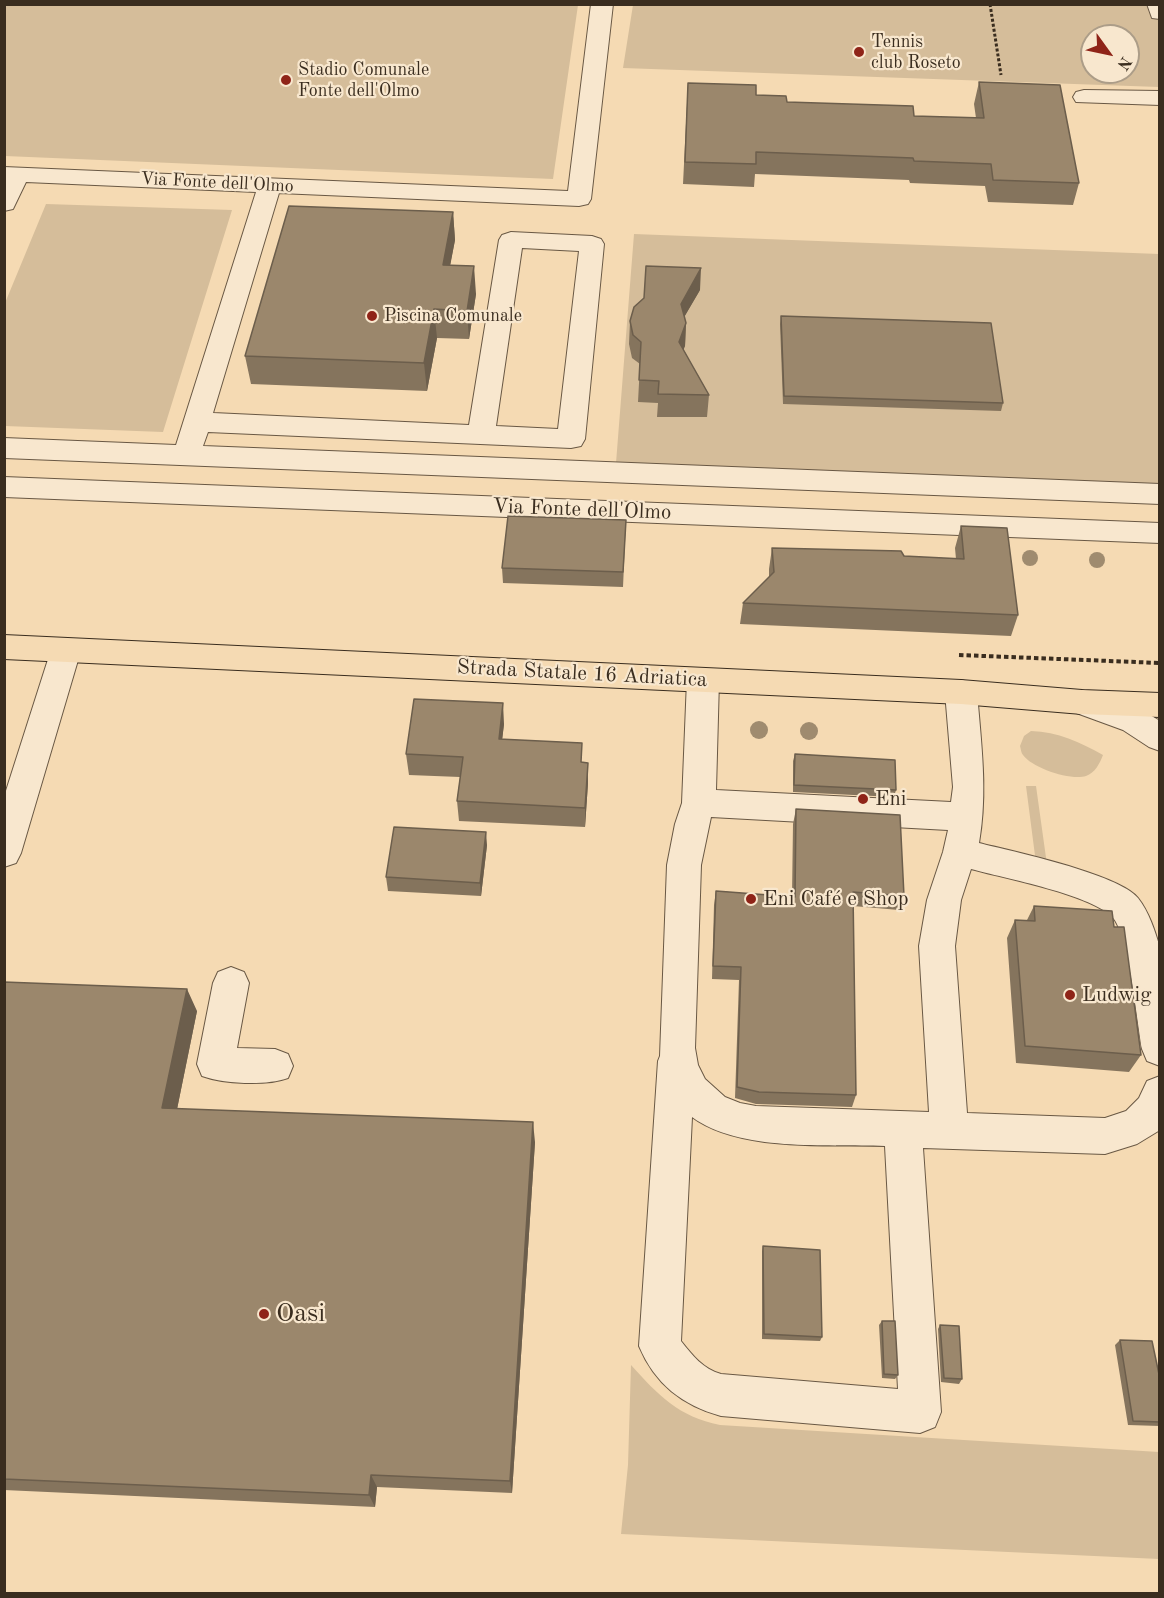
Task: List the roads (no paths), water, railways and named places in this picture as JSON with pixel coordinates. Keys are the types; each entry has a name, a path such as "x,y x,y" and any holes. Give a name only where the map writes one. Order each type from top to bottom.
{"main road":[{"name":"Strada Statale 16 Adriatica","path":"4,647 961,692 1082,702 1160,705"}],"street":[{"name":"Via Fonte dell'Olmo","path":"4,204 11,174 579,199 602,4"},
{"path":"1157,4 1160,13"},
{"path":"1084,97 1160,98"},
{"path":"186,456 270,185"},
{"path":"481,435 511,240 592,244 569,471"},
{"path":"197,422 571,439"},
{"name":"Via Fonte dell'Olmo","path":"4,448 1160,494"},
{"name":"Via Fonte dell'Olmo","path":"4,487 1160,533"},
{"path":"4,853 66,650"},
{"path":"703,680 699,803 692,824 684,865 660,1346 674,1367 703,1391 721,1395 920,1412 903,1129"},
{"path":"949,1130 937,946 944,900 960,852 967,817 969,787 961,692"},
{"path":"1082,702 1134,721 1160,738"},
{"path":"699,803 967,817"},
{"path":"960,852 1101,891 1125,907 1139,934 1160,1049"},
{"path":"231,983 215,1064 275,1066"},
{"path":"676,1048 678,1065 686,1085 699,1101 715,1113 737,1121 1105,1136 1120,1134 1138,1126 1151,1113 1160,1093"}],"place":[{"name":"Tennis club Roseto","path":"859,52"},
{"name":"Stadio Comunale Fonte dell'Olmo","path":"286,80"},
{"name":"Piscina Comunale","path":"372,316"},
{"name":"Eni","path":"863,799"},
{"name":"Eni Café e Shop","path":"751,899"},
{"name":"Ludwig","path":"1070,995"},
{"name":"Oasi","path":"264,1314"}]}
